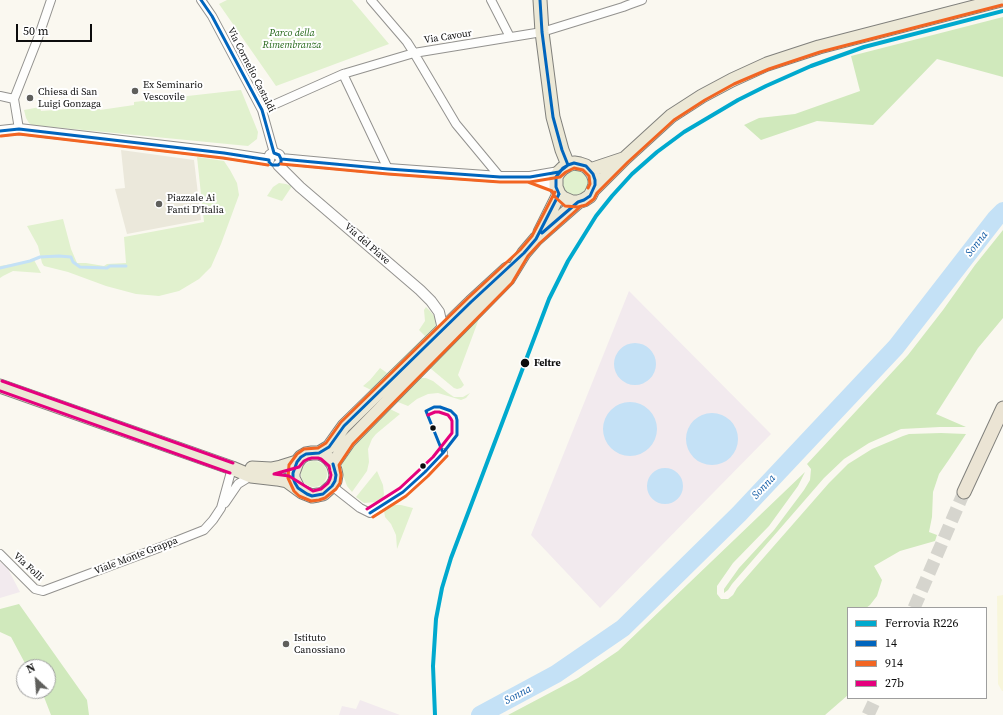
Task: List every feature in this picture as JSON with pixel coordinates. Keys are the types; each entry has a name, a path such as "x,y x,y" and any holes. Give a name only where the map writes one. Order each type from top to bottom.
{"highway":[{"path":"964,492 1003,408"}],"main road":[{"path":"540,0 542,32 553,117 562,150 563,168"},
{"path":"593,190 671,116 702,96 732,80 767,64 819,47 1001,0"},
{"path":"590,170 625,158"},
{"path":"536,239 558,191 556,177 563,168 574,163 580,164 586,166 593,174 595,185 590,196 584,200 578,202 567,201 558,191"},
{"path":"319,453 328,447 344,426 441,331 524,253 536,239 578,202"},
{"path":"333,464 349,441 508,280 524,253"},
{"path":"0,386 251,476 287,481 302,492 312,496 323,494 332,486 336,475 330,459 319,453 306,454 301,457 297,462 293,473 293,478 298,488"},
{"path":"232,468 271,469 281,468 297,462"}],"street":[{"path":"19,130 14,99 51,0"},
{"name":"Via Cornelio Castaldi","path":"201,0 212,16 262,110 276,159"},
{"path":"371,0 407,42 456,124 500,177"},
{"path":"492,0 510,38"},
{"name":"Via Cavour","path":"262,110 343,74 414,53 542,32 623,7 628,2 642,0"},
{"path":"343,74 388,169"},
{"path":"0,96 14,99"},
{"path":"0,131 19,130 276,159 500,177 530,177 563,168"},
{"name":"Via del Piave","path":"276,159 300,187 436,306 441,318 441,331"},
{"path":"530,177 558,191"},
{"path":"332,486 360,508 370,513 404,492 443,453"},
{"name":"Viale Monte Grappa","path":"221,508 232,468"},
{"name":"Viale Monte Grappa","path":"43,591 204,530 214,520 238,484 251,476"},
{"name":"Via Folli","path":"0,554 35,589 43,591"}],"shaded area":[{"name":"Piazzale Ai Fanti D'Italia","path":"121,150 194,160 201,220 127,234 115,189 125,188"},
{"path":"629,291 771,434 600,608 531,535"},
{"path":"0,562 7,567 20,592 0,598"},
{"path":"1003,595 1002,691 998,684 997,596"},
{"path":"360,700 400,715 339,715 342,706 356,709"}],"green space":[{"name":"Parco della Rimembranza","path":"227,0 352,0 389,44 276,86 219,4"},
{"path":"1003,17 1003,77 937,59 873,125 817,121 761,140 744,125 759,118 795,114 860,91 851,56"},
{"path":"241,90 258,132 257,139 248,146 32,125 26,118 24,110 40,107 41,111 82,108 99,105 100,110 134,105 134,102"},
{"path":"197,157 224,161 237,183 239,195 211,267 199,279 179,291 159,296 136,294 106,286 68,272 44,266 38,246 27,226 63,219 71,249 77,263 104,266 107,264 126,263 124,237 204,222"},
{"path":"576,170 585,174 589,183 585,192 576,196 567,192 563,183 567,174"},
{"path":"279,183 292,186 282,201 267,196 273,187"},
{"path":"1003,230 1003,318 978,348 936,414 966,427 901,429 869,443 844,459 824,478 724,593 724,589 739,568 774,530 804,490 810,480 811,469 807,464 908,355"},
{"path":"34,260 41,273 13,271 0,278 0,266"},
{"path":"426,307 435,317 435,329 375,392 363,386 380,368 387,373 425,336 419,330 425,321 424,310"},
{"path":"480,316 458,375 464,385 461,388 454,388 429,366"},
{"path":"418,378 426,378 433,381 454,397 463,397 470,393 466,398 461,400 438,393 428,394 417,399 408,406 393,400"},
{"path":"386,407 400,414 372,439 368,449 369,462 367,471 352,492 347,486 343,475 342,464 345,452"},
{"path":"909,434 966,434 939,474 933,492 932,517 929,532 937,535 935,541 900,551 874,566 882,580 877,596 867,607 847,607 847,696 825,715 508,715 578,678 618,651 805,472 798,486 769,526 733,563 717,586 717,594 721,599 728,599 829,483 848,464 872,449"},
{"path":"314,461 323,465 327,474 323,483 314,487 305,483 301,474 305,465"},
{"path":"377,471 383,485 383,498 377,502 364,503 356,497"},
{"path":"393,505 413,508 397,549 396,535 391,524 385,517 384,511"},
{"path":"19,604 87,700 89,715 51,715 45,699 56,699 56,659 23,659 11,637 0,632 0,609"}],"water":[{"path":"635,343 650,349 656,364 650,379 635,385 620,379 614,364 620,349"},
{"path":"630,402 640,404 649,410 655,419 657,429 655,439 649,448 640,454 630,456 620,454 611,448 605,439 603,429 605,419 611,410 620,404"},
{"path":"707,413 717,413 731,420 738,434 738,444 731,458 717,465 707,465 697,461 690,454 686,444 686,434 690,424 697,417"},
{"path":"669,468 678,473 682,479 682,493 678,499 669,504 661,504 652,499 648,493 647,482 652,473 658,469"}],"waterway":[{"name":"Sonna","path":"480,715 556,674 623,628 739,514 896,347 1003,211"},
{"path":"0,268 30,261 40,257 59,256 71,257 73,262 80,267 107,268 110,266 126,266"}],"tunnel":[{"path":"914,607 964,492"},
{"path":"868,715 876,699"}],"rail line":[{"name":"R226","path":"435,715 433,666 436,619 442,588 451,558 549,299 568,261 596,216 612,196 632,174 657,152 684,132 738,100 766,86 811,66 864,47 1003,11"}],"transit line":[{"name":"14","path":"201,0 212,16 262,110 274,153 279,155 281,159"},
{"name":"14","path":"540,0 542,32 553,117 562,150 568,165"},
{"name":"914","path":"528,182 552,191 555,197 565,206 578,207 586,205 594,199 597,193 628,162 674,120 705,100 734,84 769,69 820,52 1002,5"},
{"name":"14","path":"0,131 19,129 224,153 269,160 272,165 278,165 281,163 281,159"},
{"name":"914","path":"1,136 19,134 223,158 268,165"},
{"name":"14","path":"281,159 388,169 500,177 530,177 559,172 568,165"},
{"name":"14","path":"542,233 578,202 590,196 595,185 593,174 586,166 574,163 568,165 563,168 556,177 556,187 559,194"},
{"name":"914","path":"281,164 388,174 500,182 530,182 560,177 574,168 583,170 589,176 590,184 588,188"},
{"name":"914","path":"555,192 532,236 520,250 468,298 341,422 326,443 318,448 304,449 297,454 289,465 288,478 294,491 299,496 311,501 319,500 325,498 336,489 340,483 341,475 339,465 353,444 512,283 528,256 540,243 581,206"},
{"name":"14","path":"333,464 336,475 335,481 323,494 312,496 298,488 295,483 293,473 297,462 301,457 306,454 319,453 329,447 344,426 471,302 524,253 536,239 559,194"},
{"name":"27b","path":"2,381 233,463"},
{"name":"27b","path":"0,391 230,473"},
{"name":"14","path":"434,407 440,407 451,411 456,416 457,420 457,435 443,453 426,411 434,407"},
{"name":"27b","path":"367,509 400,488 433,457 452,433 452,421 448,415 439,412 428,415"},
{"name":"14","path":"370,513 403,492 443,453"},
{"name":"914","path":"373,517 406,496 447,456"},
{"name":"27b","path":"312,458 321,459 329,466 331,475 330,479 321,489 313,491 289,476 274,474 299,467 304,461 312,458"}],"place":[{"name":"Ex Seminario Vescovile","path":"135,91"},
{"name":"Chiesa di San Luigi Gonzaga","path":"30,98"},
{"name":"Piazzale Ai Fanti D'Italia","path":"159,204"},
{"name":"Feltre","path":"525,363"},
{"name":"Istituto Canossiano","path":"286,644"}]}
